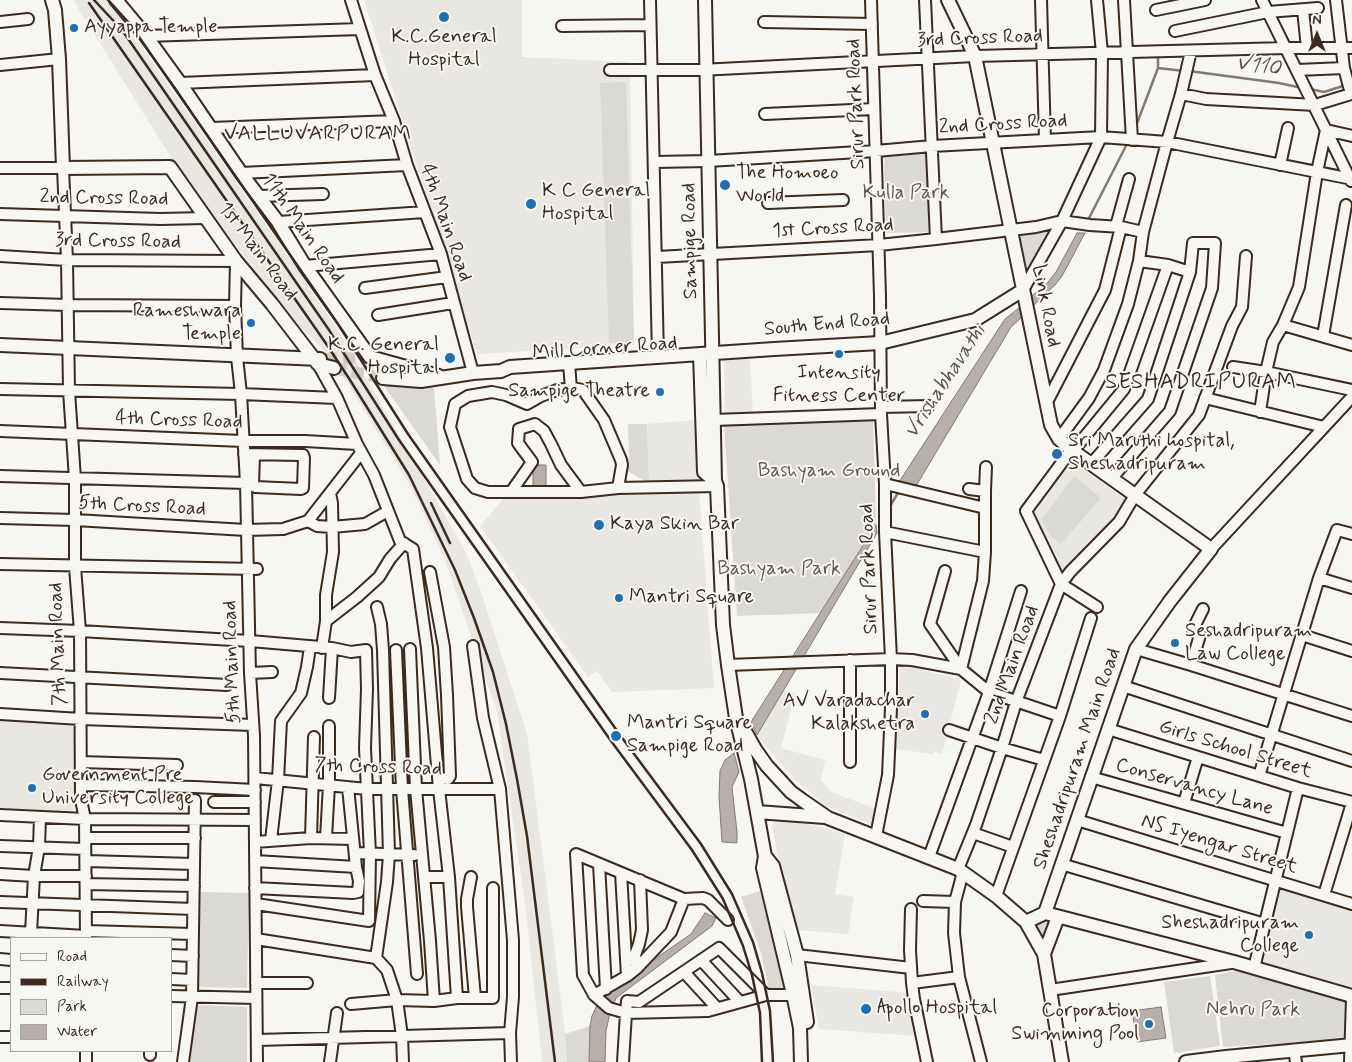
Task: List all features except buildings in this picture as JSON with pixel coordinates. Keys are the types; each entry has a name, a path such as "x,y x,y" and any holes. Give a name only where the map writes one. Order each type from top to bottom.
{"main road":[{"path":"52,0 55,10 59,59 63,168"},
{"name":"11th Main Road","path":"116,0 146,36 180,83 240,173 278,222 305,266 370,357"},
{"name":"Sampige Road","path":"704,0 710,254 704,472 716,484"},
{"name":"Link Road","path":"948,0 975,56 1051,425 1060,439 1072,450 1211,549"},
{"name":"1st Main Road","path":"63,168 170,167 236,261 323,363"},
{"name":"South End Road","path":"706,357 880,343 975,320 1025,300"},
{"path":"0,345 323,363"},
{"name":"Mill Corner Road","path":"370,357 442,377"},
{"name":"Mill Corner Road","path":"569,366 658,357 706,357"},
{"name":"Sampige Road","path":"706,357 714,420 724,625 728,664 765,856"},
{"name":"Mill Corner Road","path":"383,378 421,381 501,371 510,367 569,366 706,357"},
{"name":"Sheshadripuram Main Road","path":"1045,913 1136,649 1170,601 1211,549"},
{"path":"739,726 767,766 791,792 828,818 960,870 996,896 1026,922 1044,954 1062,1062"},
{"path":"758,812 828,818"},
{"path":"765,856 773,866 797,955 801,1062"},
{"path":"765,856 763,868 808,1027 809,1062"},
{"path":"1026,922 1045,913 1234,962 1352,997"},
{"path":"1044,954 1058,917"},
{"path":"1186,1062 1295,1056 1351,1045"}],"street":[{"name":"4th Main Road","path":"351,0 375,75 394,121 407,165 441,254 473,373"},
{"path":"650,0 658,357"},
{"name":"Sirur Park Road","path":"871,0 879,245 881,410 891,659 888,775 876,836"},
{"path":"925,0 936,240"},
{"path":"1041,0 1045,140"},
{"path":"1025,300 1101,137 1102,53 1097,0"},
{"path":"1124,0 1132,136"},
{"path":"1156,10 1204,0"},
{"path":"1262,0 1351,180"},
{"path":"1181,94 1206,99 1315,105 1351,94 1344,68 1347,48 1336,0"},
{"path":"1175,31 1268,12 1318,8"},
{"path":"1303,10 1307,48"},
{"path":"0,22 28,19"},
{"path":"764,22 872,24"},
{"path":"562,26 650,26"},
{"path":"146,36 360,29"},
{"name":"3rd Cross Road","path":"610,70 706,70 975,56 1347,48"},
{"path":"1060,439 1089,398 1104,370 1128,304 1139,261 1143,232 1191,51"},
{"path":"0,65 59,59"},
{"path":"1297,70 1344,68"},
{"path":"180,83 375,75"},
{"path":"765,114 874,109"},
{"path":"211,128 394,121"},
{"path":"1280,165 1288,128"},
{"path":"1326,130 1352,136"},
{"path":"1260,412 1273,342 1299,287 1317,172 1326,130"},
{"name":"2nd Cross Road","path":"654,162 708,161 932,146 1132,136 1351,180"},
{"path":"240,173 407,165"},
{"path":"0,168 63,168"},
{"name":"7th Main Road","path":"63,168 66,217 69,391 75,479 75,567 80,631 81,800 85,819 86,935"},
{"path":"1046,404 1105,290 1129,179"},
{"path":"258,196 323,194"},
{"path":"768,203 843,200"},
{"path":"1323,336 1346,205"},
{"path":"278,222 425,212"},
{"name":"2nd Cross Road","path":"0,214 160,219 206,218"},
{"name":"1st Cross Road","path":"657,257 879,245 936,240 1062,221 1118,227 1143,232"},
{"path":"1091,464 1148,399 1190,272 1193,243 1215,243 1212,288 1170,411 1112,478"},
{"path":"305,266 441,254"},
{"name":"3rd Cross Road","path":"0,256 67,260 236,261"},
{"name":"2nd Main Road","path":"981,1062 959,977 954,933 955,902 960,870 1016,702 1061,584 1070,572 1119,522 1136,495 1199,415 1232,326 1242,307 1246,256"},
{"name":"5th Main Road","path":"236,261 237,357 243,442 249,454 246,484 246,530 252,570 250,673 255,778 257,1062"},
{"path":"1139,261 1168,265 1190,272"},
{"path":"1097,608 1061,584 1026,511 1072,450 1124,389 1168,265"},
{"path":"365,288 447,277"},
{"path":"0,303 235,306"},
{"path":"378,314 453,303"},
{"path":"1282,325 1352,345"},
{"path":"323,363 359,449 374,475 400,541 413,549 427,648 449,877 457,998"},
{"path":"569,366 571,388"},
{"path":"1233,367 1352,390"},
{"path":"618,488 622,465 621,460 604,420 583,390 571,388 549,392 527,404 506,395 492,392 468,396 455,404 450,427 467,479 475,488 488,492 581,492 618,488 716,484"},
{"path":"0,389 337,398"},
{"name":"Sheshadripuram Main Road","path":"1211,549 1352,397"},
{"path":"1205,398 1324,427"},
{"path":"714,420 928,406"},
{"path":"512,492 532,462 518,443 519,428 535,424 544,431 561,465 581,492"},
{"name":"4th Cross Road","path":"0,431 243,442 305,441 359,449"},
{"path":"359,449 330,493 308,521 317,526 332,527 365,524 388,510"},
{"path":"249,454 303,455 303,488 255,487 249,454"},
{"path":"961,669 984,581 986,467"},
{"path":"0,476 246,484"},
{"path":"885,484 985,508"},
{"path":"969,489 985,491"},
{"path":"271,840 278,780 281,721 300,693 307,668 320,648 326,621 326,595 333,552 330,493"},
{"name":"5th Cross Road","path":"0,518 76,520 246,530 283,529 308,521"},
{"path":"1259,776 1319,578 1337,530 1352,534"},
{"path":"885,532 986,552"},
{"path":"326,621 379,577 390,558 404,543"},
{"path":"0,564 252,570"},
{"path":"945,571 930,624 961,669 989,692 1060,716"},
{"path":"430,572 444,647 447,696 450,776 448,778 439,778"},
{"path":"1319,578 1352,588"},
{"path":"929,857 989,692 1021,591"},
{"path":"376,958 389,854 383,650 381,624 377,606"},
{"path":"1191,665 1200,635 1192,630 1203,609"},
{"path":"996,896 1060,716 1091,618"},
{"path":"0,628 250,641 351,652 427,648"},
{"path":"1302,635 1352,651"},
{"path":"473,646 483,718 500,789 513,940 511,1062"},
{"path":"320,648 329,698"},
{"path":"410,649 416,789 434,1001"},
{"path":"1136,649 1352,716"},
{"path":"256,904 369,921 370,854 365,748 366,650"},
{"path":"396,650 402,789 416,974"},
{"path":"728,664 891,659 912,660 961,669"},
{"path":"850,660 850,762"},
{"path":"250,673 272,672"},
{"path":"0,673 227,685"},
{"path":"1123,686 1352,761"},
{"path":"0,714 253,725"},
{"path":"326,838 329,785 329,726"},
{"name":"Girls School Street","path":"1108,729 1352,803"},
{"path":"949,730 1044,760"},
{"path":"311,838 314,737"},
{"path":"1184,804 1198,757"},
{"path":"81,762 177,765"},
{"name":"Conservancy Lane","path":"1091,777 1287,833"},
{"name":"7th Cross Road","path":"255,778 367,789 500,789"},
{"path":"81,785 255,790"},
{"path":"255,888 358,892 359,881 348,787"},
{"path":"1254,968 1298,788"},
{"path":"183,1062 192,997 195,800"},
{"path":"214,802 255,802"},
{"path":"1324,895 1352,803"},
{"path":"0,815 85,819 255,820"},
{"path":"34,935 34,876 39,847 40,817"},
{"name":"NS Iyengar Street","path":"1077,820 1352,904"},
{"path":"973,833 1013,847"},
{"path":"85,838 195,838"},
{"path":"255,842 311,838 353,839"},
{"path":"0,846 86,849"},
{"path":"355,853 421,855"},
{"path":"725,917 708,900 703,898 684,899 576,854 583,975 596,997 609,1008 626,1013 708,1010 766,995 798,995"},
{"path":"86,861 194,864"},
{"path":"255,861 356,867"},
{"path":"599,864 606,989"},
{"path":"1061,864 1265,924"},
{"path":"621,873 627,976"},
{"path":"0,874 194,886"},
{"path":"424,877 449,877"},
{"path":"471,877 467,907 475,998"},
{"path":"637,968 635,955 642,930 640,880"},
{"path":"351,1004 397,1000 434,1001 457,998 493,998 493,888"},
{"path":"596,997 637,968 671,932 684,899"},
{"path":"923,901 955,902"},
{"path":"0,902 194,909"},
{"path":"911,909 912,983 928,1062"},
{"path":"0,931 34,935 193,934"},
{"path":"256,939 376,958 387,970 397,1000 402,1036 403,1062"},
{"path":"623,1062 627,1001 639,1002 719,948 766,995"},
{"path":"172,955 193,956"},
{"path":"797,955 911,968"},
{"path":"701,960 740,1002"},
{"path":"1050,990 1234,962"},
{"path":"684,972 717,1008"},
{"path":"912,983 959,977"},
{"path":"172,979 192,980"},
{"path":"256,983 307,983"},
{"path":"172,996 256,998"},
{"path":"1350,1062 1352,997"},
{"path":"330,1062 337,1013"},
{"path":"257,1040 510,1032"}],"shaded area":[{"path":"73,0 112,0 142,47 284,250 345,341 465,550 480,589 527,734 567,1062 542,1062 526,910 497,712 445,560 412,489 347,382 324,350 290,316 184,178"},
{"name":"K C General Hospital","path":"364,0 522,0 522,57 630,62 634,345 477,354"},
{"path":"750,355 753,418 725,419 724,358"},
{"path":"696,420 699,482 649,483 647,424"},
{"path":"1068,459 1130,501 1060,578 1029,511"},
{"name":"Mantri Square","path":"699,491 714,688 612,692 597,671 588,677 480,526 505,497"},
{"name":"AV Varadachar Kalakshetra","path":"900,664 961,680 942,754 933,751 933,754 896,749"},
{"path":"783,690 795,693 781,748 825,760 821,780 832,792 878,810 873,825 826,806 797,782 757,735"},
{"path":"0,719 76,722 73,814 0,811"},
{"path":"775,817 845,834 835,894 854,897 848,934 795,930 772,826"},
{"name":"Sheshadripuram College","path":"1277,884 1352,907 1351,988 1259,963"},
{"path":"811,985 910,993 917,1036 819,1029"}],"green space":[{"path":"626,82 634,342 609,343 600,83"},
{"name":"Kulla Park","path":"926,154 929,232 886,233 884,155"},
{"path":"1051,231 1027,279 1016,235"},
{"path":"381,382 434,388 440,465"},
{"name":"Bashyam Park","path":"873,417 876,524 821,613 737,616 724,424"},
{"path":"628,424 647,424 649,483 626,470 629,457"},
{"path":"1074,476 1101,498 1061,544 1050,536 1042,519"},
{"path":"760,891 785,990 770,993 761,953 741,897"},
{"path":"200,892 249,893 247,988 198,987"},
{"path":"1044,919 1054,924 1044,949 1030,924"},
{"name":"Nehru Park","path":"1236,971 1345,1000 1345,1037 1303,1042 1223,1047 1215,975"},
{"path":"1210,976 1220,1046 1174,1053 1164,982"},
{"path":"197,1005 247,1007 247,1062 190,1062"},
{"path":"590,1026 589,1062 567,1062 565,1034"}],"water":[{"path":"1077,233 1085,233 1062,276 1031,308 1030,297 1045,286 1056,272"},
{"path":"1020,307 1022,317 1011,327 916,486 899,482 1005,319"},
{"path":"533,465 546,465 546,488 533,488"},
{"path":"876,525 877,533 757,735 751,722"},
{"path":"734,753 739,772 732,787 737,843 722,842 719,797 720,771 725,760"},
{"path":"705,913 716,918 712,926 616,998 606,1031 605,1062 589,1062 590,1026 598,1003 610,990 691,934"},
{"name":"Corporation Swimming Pool","path":"1161,1007 1166,1038 1137,1042 1132,1011"}],"waterway":[{"name":"Vrishabhavathi","path":"1136,126 1158,68 1158,56"},
{"name":"V110","path":"1158,68 1184,71"},
{"name":"V110","path":"1189,71 1279,83 1302,88"},
{"name":"V110","path":"1310,89 1324,92 1346,85"},
{"name":"Vrishabhavathi","path":"1087,222 1128,142"},
{"name":"Vrishabhavathi","path":"889,508 899,491"}],"tunnel":[{"path":"325,359 370,357"},
{"path":"334,368 383,378"}],"railway":[{"path":"94,0 122,30 329,330 399,440 611,741 692,850 723,899 743,946 752,975 760,1013 762,1062"},
{"path":"108,0 130,24 338,324 408,434 620,735 701,844 732,894 753,942 770,1011 773,1062"},
{"path":"89,3 350,380 409,475 455,570 493,672 506,724 527,836 555,1062"},
{"path":"431,503 450,543"}],"place":[{"name":"K.C.General Hospital","path":"444,17"},
{"name":"Ayyappa Temple","path":"74,28"},
{"name":"The Homoeo World","path":"725,185"},
{"name":"K C General Hospital","path":"531,204"},
{"name":"Rameshwara Temple","path":"251,323"},
{"name":"Intensity Fitness Center","path":"839,354"},
{"name":"K.C. General Hospital","path":"450,358"},
{"name":"Sampige Theatre","path":"660,392"},
{"name":"Sri Maruthi hospital, Sheshadripuram","path":"1057,454"},
{"name":"Kaya Skin Bar","path":"599,525"},
{"name":"Mantri Square","path":"619,598"},
{"name":"Seshadripuram Law College","path":"1175,643"},
{"name":"AV Varadachar Kalakshetra","path":"925,714"},
{"name":"Mantri Square Sampige Road","path":"616,736"},
{"name":"Government Pre University College","path":"32,788"},
{"name":"Sheshadripuram College","path":"1309,935"},
{"name":"Apollo Hospital","path":"866,1009"},
{"name":"Corporation Swimming Pool","path":"1149,1024"}],"district":[{"name":"VALLUVARPURAM","path":"318,135"},
{"name":"SESHADRIPURAM","path":"1201,383"}],"park label":[{"name":"Bashyam Ground","path":"829,472"}]}
